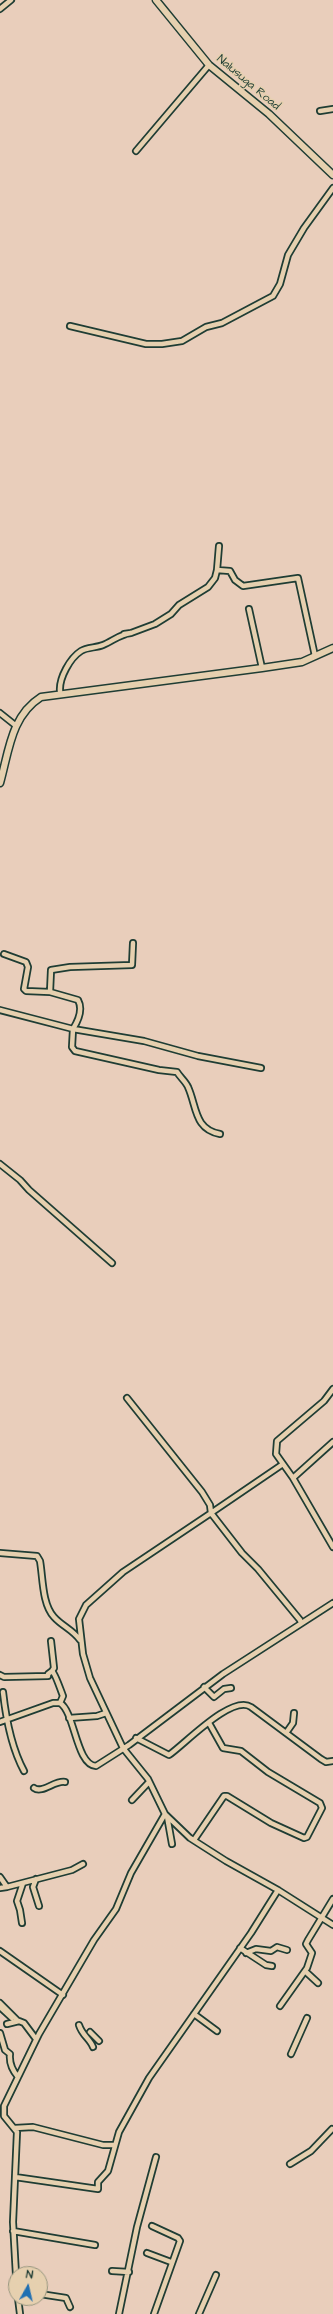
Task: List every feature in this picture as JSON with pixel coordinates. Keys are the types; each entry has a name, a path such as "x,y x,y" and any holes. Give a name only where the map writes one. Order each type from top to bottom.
{"street":[{"path":"0,9 11,0"},
{"name":"Nalusuga Road","path":"156,0 209,65 269,114 333,175"},
{"path":"136,151 209,65"},
{"path":"320,111 333,109"},
{"path":"70,326 146,344 162,344 182,341 206,328 222,323 273,296 280,284 286,261 292,248 304,228 333,188"},
{"path":"60,691 59,683 82,650 104,645 124,634 155,624 171,614 179,604 208,586 215,578 219,546"},
{"path":"217,570 230,571 235,580 243,586 298,578 315,656"},
{"path":"249,609 262,668"},
{"path":"0,782 15,725 30,704 41,697 302,662 333,649"},
{"path":"0,713 15,725"},
{"path":"50,992 52,970 70,967 132,965 133,943"},
{"path":"4,954 26,962 28,967 24,989 26,991 50,992 75,999 79,1002 79,1014 73,1029 72,1047 75,1051 159,1070 177,1072 188,1086 200,1121 210,1133 220,1134"},
{"path":"0,1010 73,1029 144,1042 198,1056 261,1068"},
{"path":"0,1164 20,1180 29,1190 112,1263"},
{"path":"333,1389 324,1401 277,1441 276,1454 293,1478 333,1547"},
{"path":"127,1398 202,1492 210,1505 211,1513 242,1553 258,1569 301,1623"},
{"path":"293,1478 333,1442"},
{"path":"172,1844 166,1815 149,1782 123,1748 90,1678 80,1640 79,1619 86,1605 123,1572 283,1464"},
{"path":"0,1553 37,1556 40,1561 48,1609 54,1618 76,1633 80,1640"},
{"path":"0,1722 7,1721 53,1703 60,1703 66,1710 81,1752 91,1765 96,1766 123,1748 204,1687 333,1603"},
{"path":"0,1675 4,1677 48,1676 54,1668 51,1641"},
{"path":"52,1671 56,1676 57,1686 63,1696 60,1703"},
{"path":"204,1687 214,1698 224,1688 231,1688"},
{"path":"3,1692 7,1721 18,1760 24,1771"},
{"path":"136,1738 169,1755 209,1723 236,1706 243,1704 251,1707 321,1759 326,1762 333,1761"},
{"path":"69,1718 96,1716 106,1713"},
{"path":"286,1733 293,1723 294,1713"},
{"path":"194,1840 224,1796 227,1796 270,1823 304,1838 307,1837 322,1808 320,1803 291,1786 241,1751 223,1748 209,1723"},
{"path":"34,1788 39,1790 59,1781 65,1782"},
{"path":"132,1800 149,1782"},
{"path":"166,1815 194,1840 226,1861 278,1890 333,1925"},
{"path":"15,2266 13,2231 17,2132 3,2111 36,2040 94,1940 116,1909 131,1873 166,1815"},
{"path":"0,1888 72,1870 83,1864"},
{"path":"0,1877 8,1886"},
{"path":"36,1880 33,1887 39,1906"},
{"path":"22,1923 20,1910 16,1901 23,1883"},
{"path":"14,2177 98,2189 98,2182 108,2171 114,2145 119,2132 156,2067 240,1948 278,1890"},
{"path":"280,2006 305,1971 312,1953 306,1944 323,1919 333,1899"},
{"path":"246,1953 256,1949 260,1952 271,1951 277,1947 287,1950"},
{"path":"240,1948 266,1965 272,1966"},
{"path":"0,1952 63,1995"},
{"path":"305,1971 318,1983"},
{"path":"0,2003 17,2022"},
{"path":"0,2007 17,2022"},
{"path":"194,2014 217,2031"},
{"path":"291,2054 307,2018"},
{"path":"7,2024 17,2022 24,2023 36,2040"},
{"path":"79,2025 81,2032 90,2041 93,2047"},
{"path":"90,2032 99,2041"},
{"path":"0,2033 5,2050 10,2054 13,2072 18,2077"},
{"path":"15,2128 33,2127 103,2144 114,2145"},
{"path":"290,2164 311,2151 333,2128"},
{"path":"119,2314 129,2272 137,2227 156,2157"},
{"path":"152,2226 179,2239 180,2242 171,2262 154,2314"},
{"path":"13,2231 95,2245"},
{"path":"148,2253 171,2262"},
{"path":"112,2271 129,2272"},
{"path":"199,2314 216,2275"},
{"path":"48,2295 66,2298 70,2307"}]}
